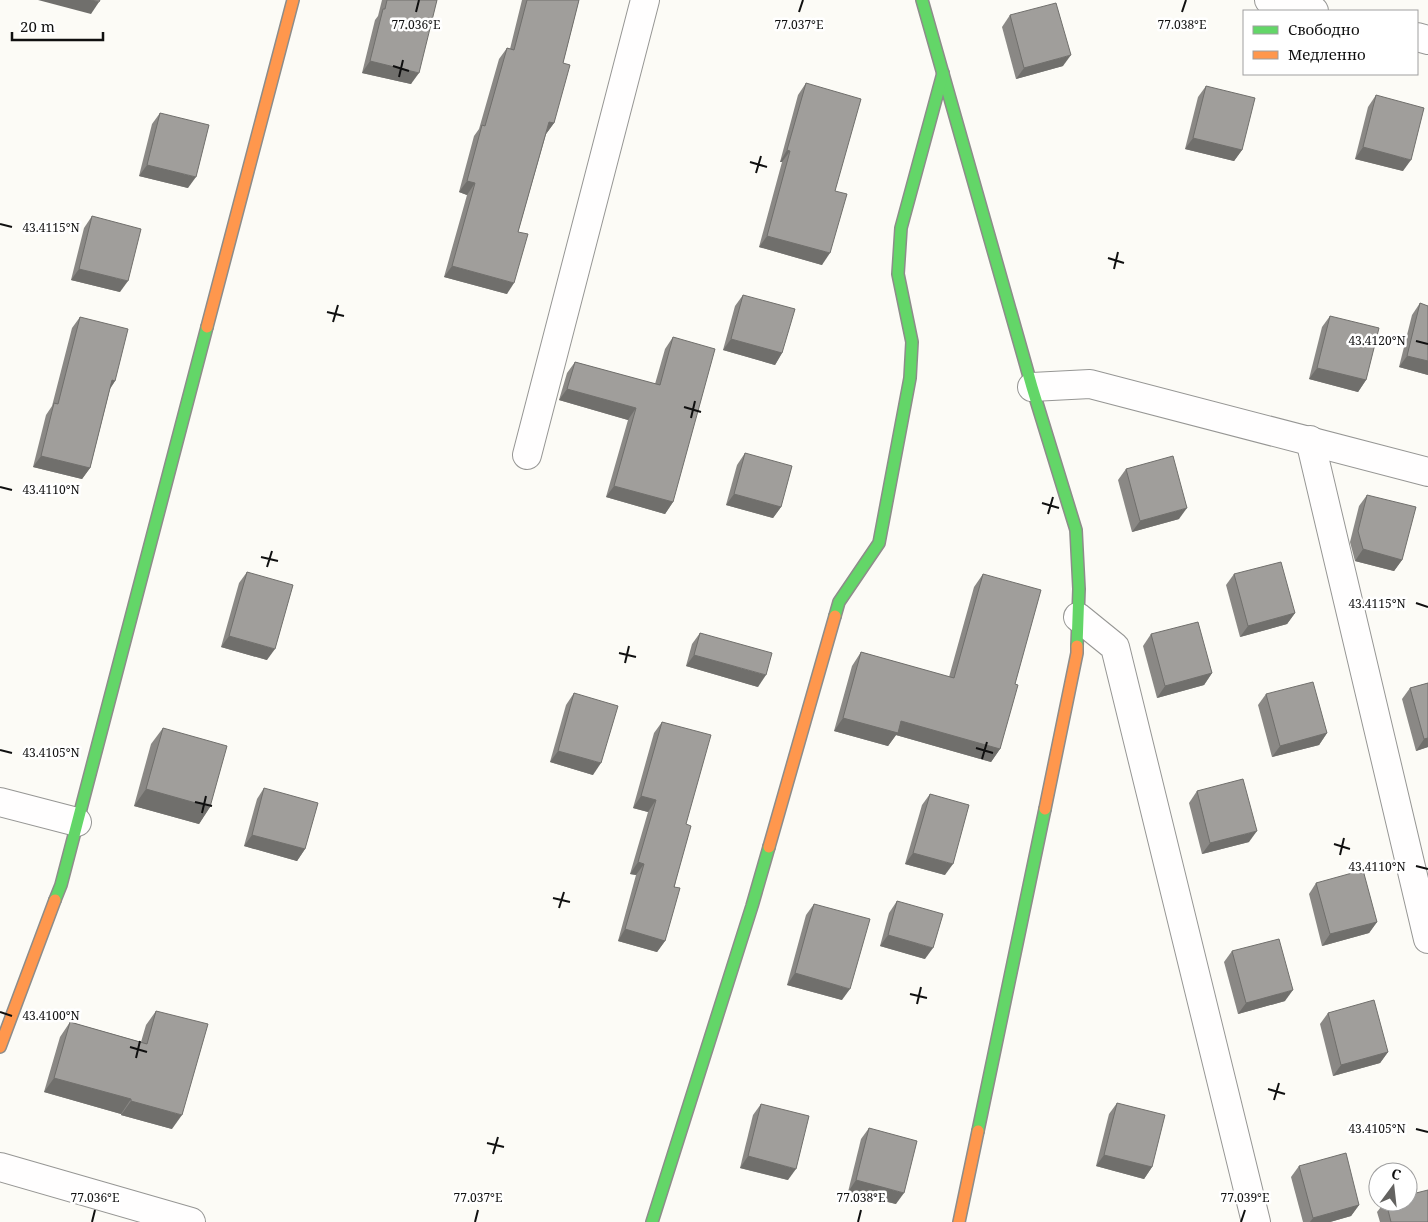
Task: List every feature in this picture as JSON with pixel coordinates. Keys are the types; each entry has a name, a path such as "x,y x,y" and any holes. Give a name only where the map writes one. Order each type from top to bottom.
{"street":[{"path":"0,1047 61,885 293,0"},
{"path":"528,455 645,0"},
{"path":"922,0 1032,387 1076,530 1079,589 1076,653 959,1222"},
{"path":"1269,0 1310,10"},
{"path":"652,1222 752,906 839,602 878,543 910,378 912,342 898,274 901,228 943,73"},
{"path":"1032,387 1090,384 1428,472"},
{"path":"1310,440 1428,939"},
{"path":"1078,617 1115,647 1256,1222"},
{"path":"0,802 77,822"},
{"path":"0,1167 191,1222"}],"building":[{"path":"387,0 437,0 419,73 370,61"},
{"path":"527,0 579,0 563,63 570,65 554,123 549,122 518,232 528,234 514,283 452,266 475,183 467,181 482,125 485,126 507,48 514,50"},
{"path":"1056,3 1071,55 1024,68 1010,15"},
{"path":"806,83 861,99 835,191 847,194 830,253 767,236 790,151 787,150"},
{"path":"1206,86 1255,98 1242,150 1193,138"},
{"path":"1376,95 1424,108 1411,160 1363,147"},
{"path":"160,113 209,125 196,177 147,165"},
{"path":"92,216 141,229 128,281 79,269"},
{"path":"743,295 795,309 782,353 731,339"},
{"path":"1420,303 1428,306 1428,361 1407,356"},
{"path":"1330,316 1379,328 1366,380 1317,368"},
{"path":"80,317 128,329 115,381 112,380 90,468 41,456 54,403 58,404"},
{"path":"673,337 715,349 673,502 614,486 636,408 567,389 575,362 660,385"},
{"path":"745,453 792,466 781,507 734,494"},
{"path":"1173,456 1187,508 1140,521 1126,469"},
{"path":"1367,495 1416,507 1402,560 1363,549 1358,531"},
{"path":"1281,562 1295,613 1248,626 1234,574"},
{"path":"247,572 293,585 275,649 229,636"},
{"path":"983,574 1041,590 1015,684 1018,685 1000,749 901,721 898,733 843,718 861,652 954,678"},
{"path":"1198,622 1212,673 1165,686 1151,634"},
{"path":"700,633 772,653 766,675 694,655"},
{"path":"1313,682 1327,733 1280,746 1266,694"},
{"path":"1428,683 1428,738 1424,739 1410,688"},
{"path":"574,693 618,706 601,763 558,751"},
{"path":"662,722 711,735 686,824 691,826 674,887 680,888 665,941 625,929 644,864 638,862 656,800 641,796"},
{"path":"163,728 227,746 210,807 146,789"},
{"path":"1243,779 1257,831 1210,843 1197,791"},
{"path":"264,788 318,803 305,849 252,835"},
{"path":"930,794 969,805 953,864 913,853"},
{"path":"1363,870 1377,922 1330,934 1316,883"},
{"path":"897,901 943,914 933,948 888,935"},
{"path":"814,904 870,919 850,989 795,973"},
{"path":"1279,939 1293,990 1246,1003 1232,951"},
{"path":"1374,1000 1388,1052 1341,1065 1328,1013"},
{"path":"156,1011 208,1024 182,1115 54,1078 70,1022 147,1044"},
{"path":"1117,1103 1165,1115 1152,1167 1104,1155"},
{"path":"761,1104 809,1116 796,1169 748,1156"},
{"path":"869,1128 917,1141 904,1193 856,1180"},
{"path":"1346,1153 1359,1205 1313,1218 1299,1166"},
{"path":"1428,1190 1428,1222 1391,1222 1388,1212 1418,1212 1418,1192"}],"traffic: fast":[{"path":"922,0 1032,387 1076,530 1079,589 1077,646"},
{"path":"835,616 839,602 879,543 910,378 912,342 898,274 901,228 943,73"},
{"path":"55,900 61,885 207,327"},
{"path":"978,1131 1045,809"},
{"path":"652,1222 769,847"}],"traffic: slow":[{"path":"207,327 293,0"},
{"path":"769,847 835,616"},
{"path":"1045,809 1077,646"},
{"path":"0,1047 55,900"},
{"path":"959,1222 978,1131"}]}
